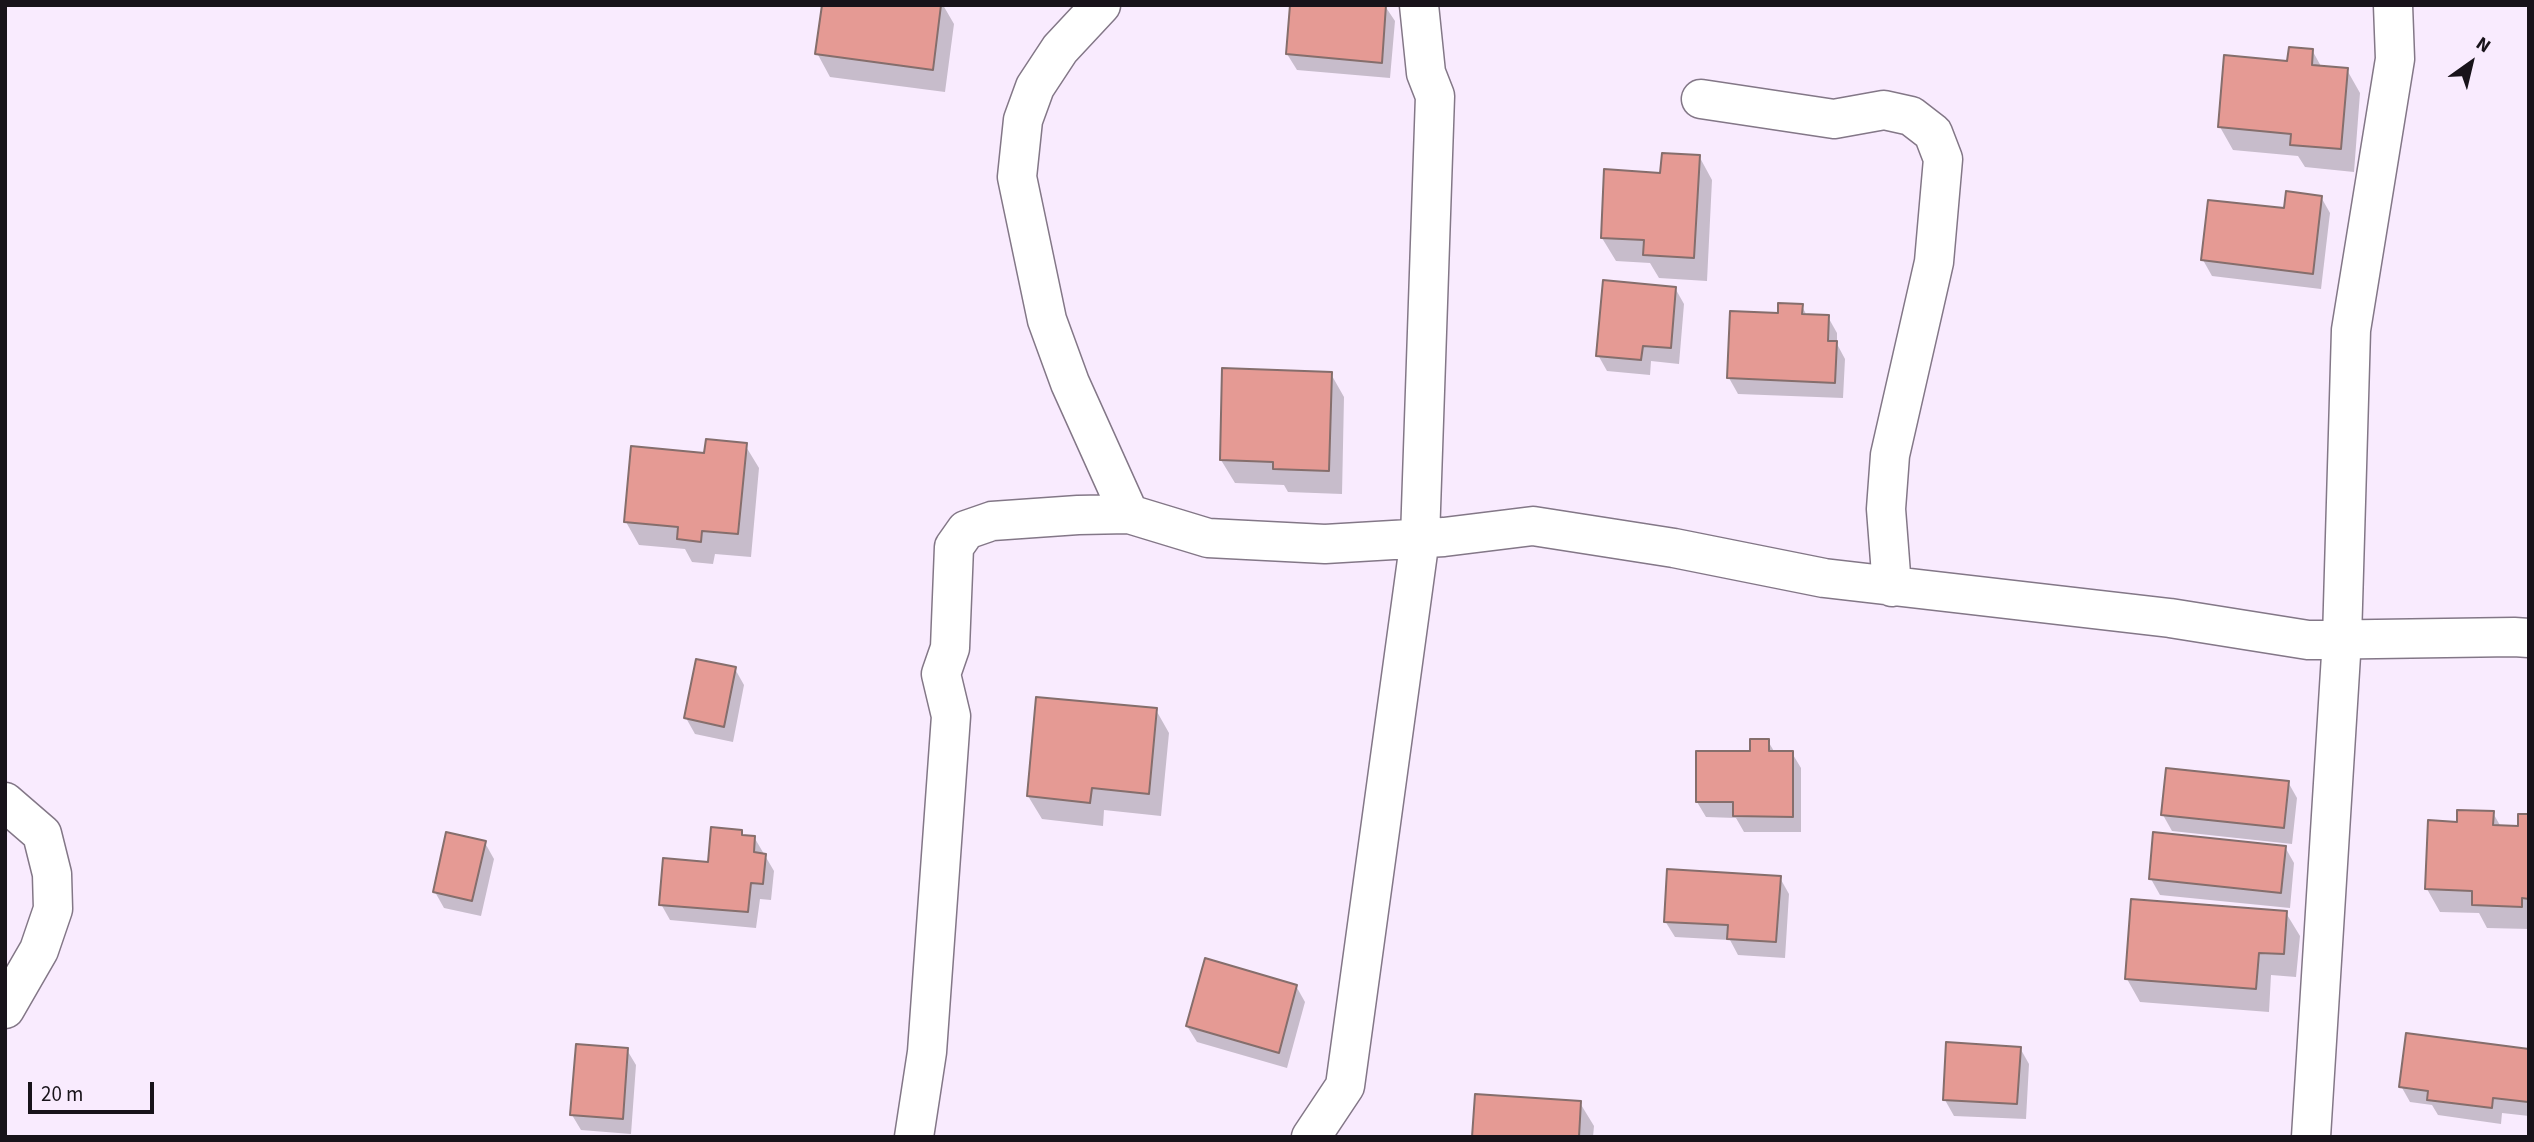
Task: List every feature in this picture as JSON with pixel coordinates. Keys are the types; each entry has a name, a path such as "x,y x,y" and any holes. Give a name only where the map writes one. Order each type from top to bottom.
{"street":[{"path":"1101,5 1060,49 1035,87 1023,120 1017,177 1047,320 1070,383 1129,514"},
{"path":"1311,1137 1345,1086 1420,538 1435,96 1426,74 1419,5"},
{"path":"2311,1137 2342,639 2351,330 2395,59 2393,5"},
{"path":"1701,99 1834,119 1884,110 1911,116 1933,133 1943,159 1934,262 1890,455 1886,509 1892,587"},
{"path":"914,1137 927,1052 951,716 941,674 950,648 954,547 966,530 992,521 1129,514 1208,538 1325,544 1420,538 1533,526 1674,548 1824,578 2170,618 2308,639 2529,638"},
{"path":"5,802 42,834 52,874 52,909 39,950 5,1009"}],"building":[{"path":"822,5 941,5 933,70 815,54"},
{"path":"1290,5 1386,5 1382,63 1286,54"},
{"path":"2289,47 2313,49 2312,65 2348,68 2341,149 2290,145 2291,134 2218,127 2224,55 2287,61"},
{"path":"1662,153 1700,155 1694,258 1643,255 1644,240 1601,238 1604,169 1660,173"},
{"path":"2286,191 2322,196 2313,274 2201,260 2208,200 2284,208"},
{"path":"1603,280 1676,287 1671,348 1643,346 1641,360 1596,356"},
{"path":"1778,303 1803,304 1802,314 1829,315 1828,341 1837,341 1835,383 1727,378 1730,311 1778,313"},
{"path":"1222,368 1332,372 1329,471 1273,469 1273,462 1220,460"},
{"path":"706,439 747,443 738,534 702,531 701,542 677,539 678,527 624,522 631,446 704,453"},
{"path":"696,659 736,667 724,727 684,718"},
{"path":"1036,697 1157,708 1149,794 1092,788 1090,803 1027,796"},
{"path":"1750,739 1769,739 1769,751 1793,751 1793,817 1733,816 1733,802 1696,802 1696,751 1750,751"},
{"path":"2166,768 2289,781 2284,828 2161,815"},
{"path":"2457,810 2494,811 2493,825 2518,826 2518,814 2529,814 2529,899 2522,898 2522,907 2472,905 2472,891 2425,889 2428,820 2457,822"},
{"path":"711,827 742,830 742,835 755,836 754,852 766,854 763,884 751,883 748,912 659,905 663,858 708,862"},
{"path":"446,832 486,841 472,901 433,892"},
{"path":"2153,832 2286,846 2281,893 2149,879"},
{"path":"1667,869 1781,876 1776,942 1727,939 1728,925 1664,922"},
{"path":"2131,899 2287,911 2284,954 2259,953 2256,989 2125,979"},
{"path":"1205,958 1297,985 1279,1053 1186,1026"},
{"path":"2406,1033 2529,1049 2528,1102 2493,1098 2492,1108 2427,1100 2428,1091 2399,1087"},
{"path":"1946,1042 2021,1047 2017,1104 1943,1100"},
{"path":"576,1044 628,1048 623,1119 570,1115"},
{"path":"1475,1094 1581,1101 1579,1137 1472,1137"}]}
